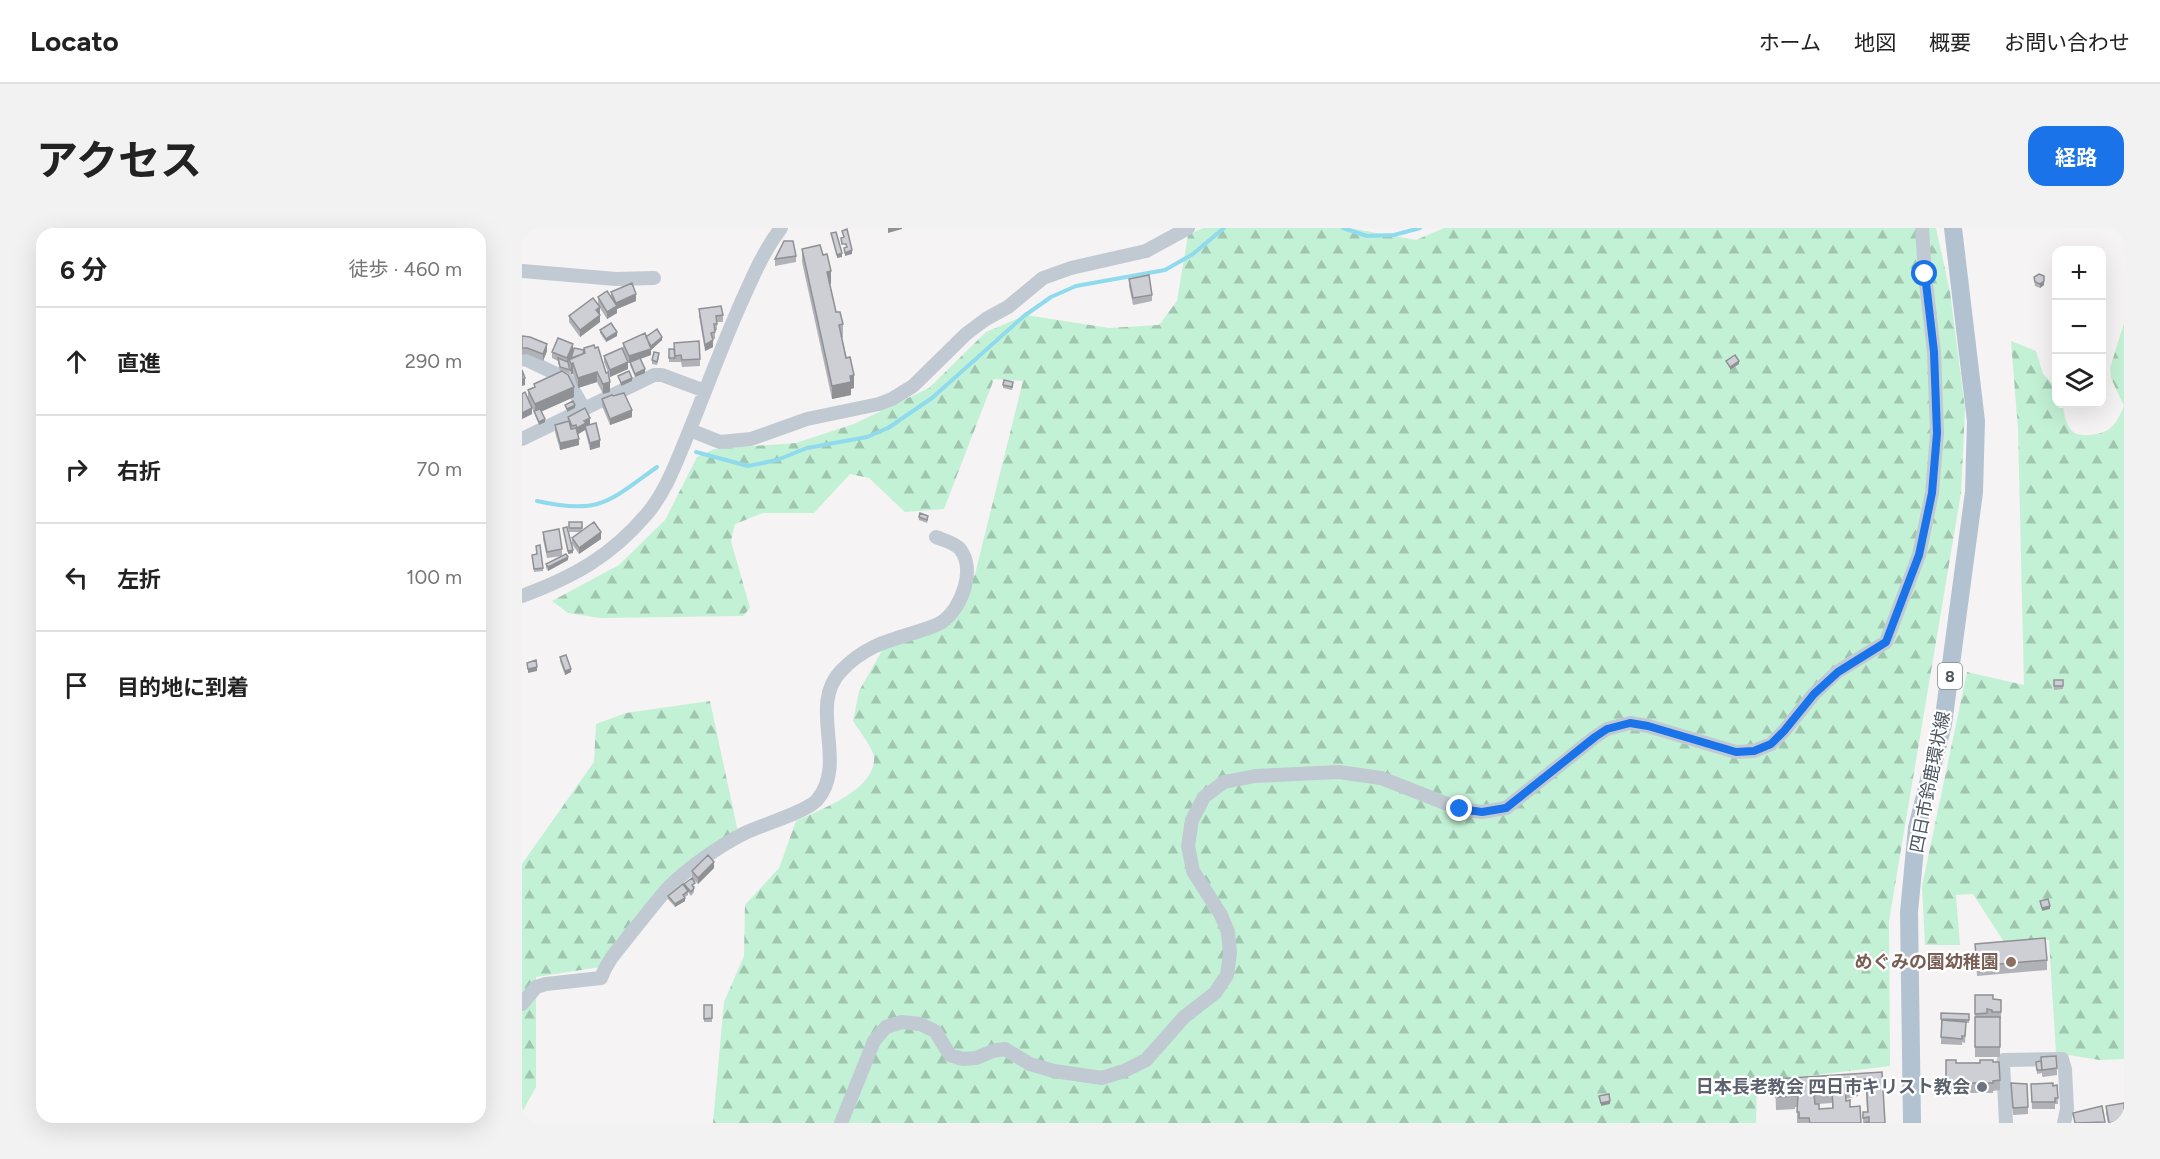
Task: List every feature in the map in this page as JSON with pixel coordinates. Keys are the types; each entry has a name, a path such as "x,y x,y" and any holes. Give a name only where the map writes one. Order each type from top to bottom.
{"main road":[{"name":"四日市鈴鹿環状線","path":"1912,1123 1909,1047 1910,901 1917,828 1943,724 1974,492 1976,421 1953,228"}],"street":[{"path":"522,596 582,571 625,537 648,514 662,492 690,430 745,294 763,256 782,228"},
{"path":"690,430 720,442 751,439 807,419 879,404 892,399 913,386 966,334 986,319 1008,307 1044,278 1071,268 1146,251 1188,228"},
{"path":"841,1123 874,1041 886,1027 902,1022 920,1024 935,1031 950,1054 963,1059 1005,1050 1030,1064 1054,1071 1102,1078 1124,1071 1146,1060 1184,1017 1215,993 1227,975 1230,953 1228,932 1221,915 1193,871 1188,846 1192,820 1204,797 1224,782 1255,776 1339,772 1381,778 1460,809 1482,812 1506,808 1595,737 1607,729 1630,723 1648,726 1736,752 1754,751 1771,744 1814,694 1838,672 1886,642 1919,555 1932,493 1937,433 1934,352 1922,228"},
{"path":"522,271 616,279 654,278"},
{"path":"522,359 567,379 584,409"},
{"path":"522,439 654,375 662,375 705,391"},
{"path":"522,1004 536,987 602,978 609,960 669,888 687,870 742,834 786,817 815,801 828,782 830,749 828,692 831,683 863,651 943,621 958,604 967,575 967,560 958,547 936,537"},
{"path":"2006,1123 2004,1060 2062,1059 2065,1069 2067,1108 2064,1123"}],"green space":[{"path":"1203,228 1349,228 1416,240 1444,228 1936,228 1950,292 1965,409 1961,493 1889,921 1890,1066 1757,1082 1756,1123 713,1123 724,1002 744,956 745,905 779,868 796,821 857,789 872,769 873,753 853,721 859,691 891,635 954,614 975,574 1023,381 994,379 944,509 905,512 869,478 850,474 814,513 763,513 735,524 731,541 750,608 743,616 600,618 568,613 552,601 619,565 665,520 697,457 715,449 796,443 854,424 929,388 986,332 1026,315 1109,328 1159,325 1177,301 1188,235"},
{"path":"2124,323 2124,406 2111,378 2110,368"},
{"path":"2011,341 2036,351 2043,374 2052,383 2052,408 2063,408 2066,421 2074,432 2080,435 2097,434 2112,427 2124,406 2124,1059 2100,1060 2056,1053 2049,940 2004,942 1973,894 1956,895 1960,945 1925,945 1922,886 1967,672 2024,685 2018,429"},
{"path":"710,701 738,832 618,938 600,967 536,977 536,1087 522,1112 522,864 594,762 596,724 626,713"}],"building":[{"path":"847,229 852,250 845,253 844,248 847,247 846,244 842,244 841,238 844,237 842,231"},
{"path":"836,232 842,253 837,255 831,233"},
{"path":"784,241 793,241 796,256 775,259"},
{"path":"820,245 823,255 827,254 831,271 827,272 836,312 840,312 843,324 839,325 846,358 850,357 854,375 850,376 851,382 832,386 802,249"},
{"path":"2039,274 2044,276 2044,281 2040,284 2035,282 2034,277"},
{"path":"1149,275 1152,295 1133,298 1129,279"},
{"path":"632,283 636,294 616,303 611,292"},
{"path":"607,291 617,306 607,312 598,297"},
{"path":"593,298 600,307 596,310 600,315 580,330 569,316"},
{"path":"721,306 723,315 716,316 715,332 711,333 713,340 705,345 699,309"},
{"path":"611,323 617,332 606,339 600,330"},
{"path":"657,329 662,337 651,346 646,337"},
{"path":"645,333 651,349 629,356 623,343"},
{"path":"522,336 547,344 543,354 522,348"},
{"path":"558,338 573,344 567,358 552,352"},
{"path":"699,341 700,359 682,360 681,355 675,356 674,343"},
{"path":"594,345 595,348 598,347 610,382 603,384 597,372 578,378 573,363 571,364 569,359 585,353 584,348"},
{"path":"574,348 584,350 583,354 571,359"},
{"path":"622,348 628,362 610,370 604,356"},
{"path":"669,349 674,349 675,358 669,358"},
{"path":"654,352 659,353 657,362 652,360"},
{"path":"1735,355 1739,361 1730,367 1726,361"},
{"path":"558,358 568,362 570,370 560,367"},
{"path":"640,358 645,369 635,374 630,362"},
{"path":"562,371 568,375 574,387 535,404 528,390 535,387 534,384"},
{"path":"629,371 632,378 621,383 618,376"},
{"path":"1004,380 1013,382 1012,387 1003,385"},
{"path":"525,392 532,408 522,413 522,394"},
{"path":"624,393 632,410 610,419 602,399"},
{"path":"573,401 575,405 567,409 565,405"},
{"path":"585,408 590,418 577,428 576,425 572,426 568,417"},
{"path":"540,409 545,419 539,422 534,411"},
{"path":"569,421 571,429 576,428 579,439 560,443 555,425"},
{"path":"596,423 600,440 590,443 585,426"},
{"path":"920,513 928,516 927,520 919,517"},
{"path":"569,522 582,522 582,528 569,528"},
{"path":"594,522 601,532 579,548 572,538"},
{"path":"567,527 573,550 568,551 563,528"},
{"path":"559,529 562,549 547,552 543,532"},
{"path":"540,545 543,568 534,569 532,555 537,554 536,546"},
{"path":"566,554 568,557 548,567 546,564"},
{"path":"566,655 571,669 565,671 560,657"},
{"path":"536,660 537,667 528,669 527,663"},
{"path":"2054,680 2063,680 2063,686 2054,686"},
{"path":"708,855 714,862 698,878 692,871"},
{"path":"692,878 695,883 692,885 694,888 691,892 684,884"},
{"path":"683,884 688,891 683,895 685,898 675,904 668,896"},
{"path":"2048,899 2050,906 2042,908 2040,901"},
{"path":"2045,938 2047,960 1977,966 1975,944"},
{"path":"1975,995 1993,995 1993,999 2001,1000 2001,1012 1992,1012 1987,1009 1987,1013 1975,1014"},
{"path":"704,1005 712,1005 712,1018 704,1019"},
{"path":"1941,1013 1969,1014 1969,1020 1941,1019"},
{"path":"1975,1017 2000,1017 2000,1047 1975,1047"},
{"path":"1942,1020 1966,1022 1965,1036 1962,1036 1962,1039 1941,1037"},
{"path":"2056,1056 2057,1068 2042,1069 2041,1057"},
{"path":"1946,1060 1956,1060 1956,1063 1980,1063 1980,1060 1999,1062 2000,1080 1993,1081 1993,1083 1946,1083"},
{"path":"2041,1061 2042,1070 2037,1070 2036,1062"},
{"path":"1882,1072 1885,1123 1864,1123 1869,1122 1869,1117 1863,1118 1863,1112 1868,1112 1866,1079 1858,1079 1858,1083 1845,1085 1846,1101 1850,1100 1850,1107 1860,1106 1861,1123 1810,1123 1809,1118 1799,1118 1798,1094 1776,1097 1775,1079","holes":["1832,1089 1833,1108 1819,1109 1819,1104 1815,1104 1814,1095 1817,1095 1817,1090"]},
{"path":"2011,1083 2027,1084 2028,1107 2013,1108"},
{"path":"2053,1083 2053,1086 2057,1085 2058,1098 2055,1098 2055,1102 2032,1102 2031,1084"},
{"path":"1609,1094 1610,1101 1601,1103 1599,1096"},
{"path":"2124,1103 2124,1123 2122,1121 2109,1123 2106,1106"},
{"path":"2102,1106 2105,1122 2075,1123 2073,1113"}],"waterway":[{"path":"696,452 748,466 777,460 807,448 867,437 888,428 932,398 1024,316 1051,297 1076,286 1165,270 1193,254 1224,228"},
{"path":"1343,228 1367,236 1394,235 1420,228"},
{"path":"537,501 575,507 590,506 614,497 657,467"}],"place":[{"name":"めぐみの園幼稚園","path":"2011,962"},
{"name":"日本長老教会 四日市キリスト教会","path":"1982,1087"}],"route":[{"path":"1460,809 1482,812 1506,808 1595,737 1607,729 1630,723 1648,726 1736,752 1754,751 1771,744 1814,694 1838,672 1886,642 1919,555 1932,493 1937,433 1934,352 1925,274"}]}
